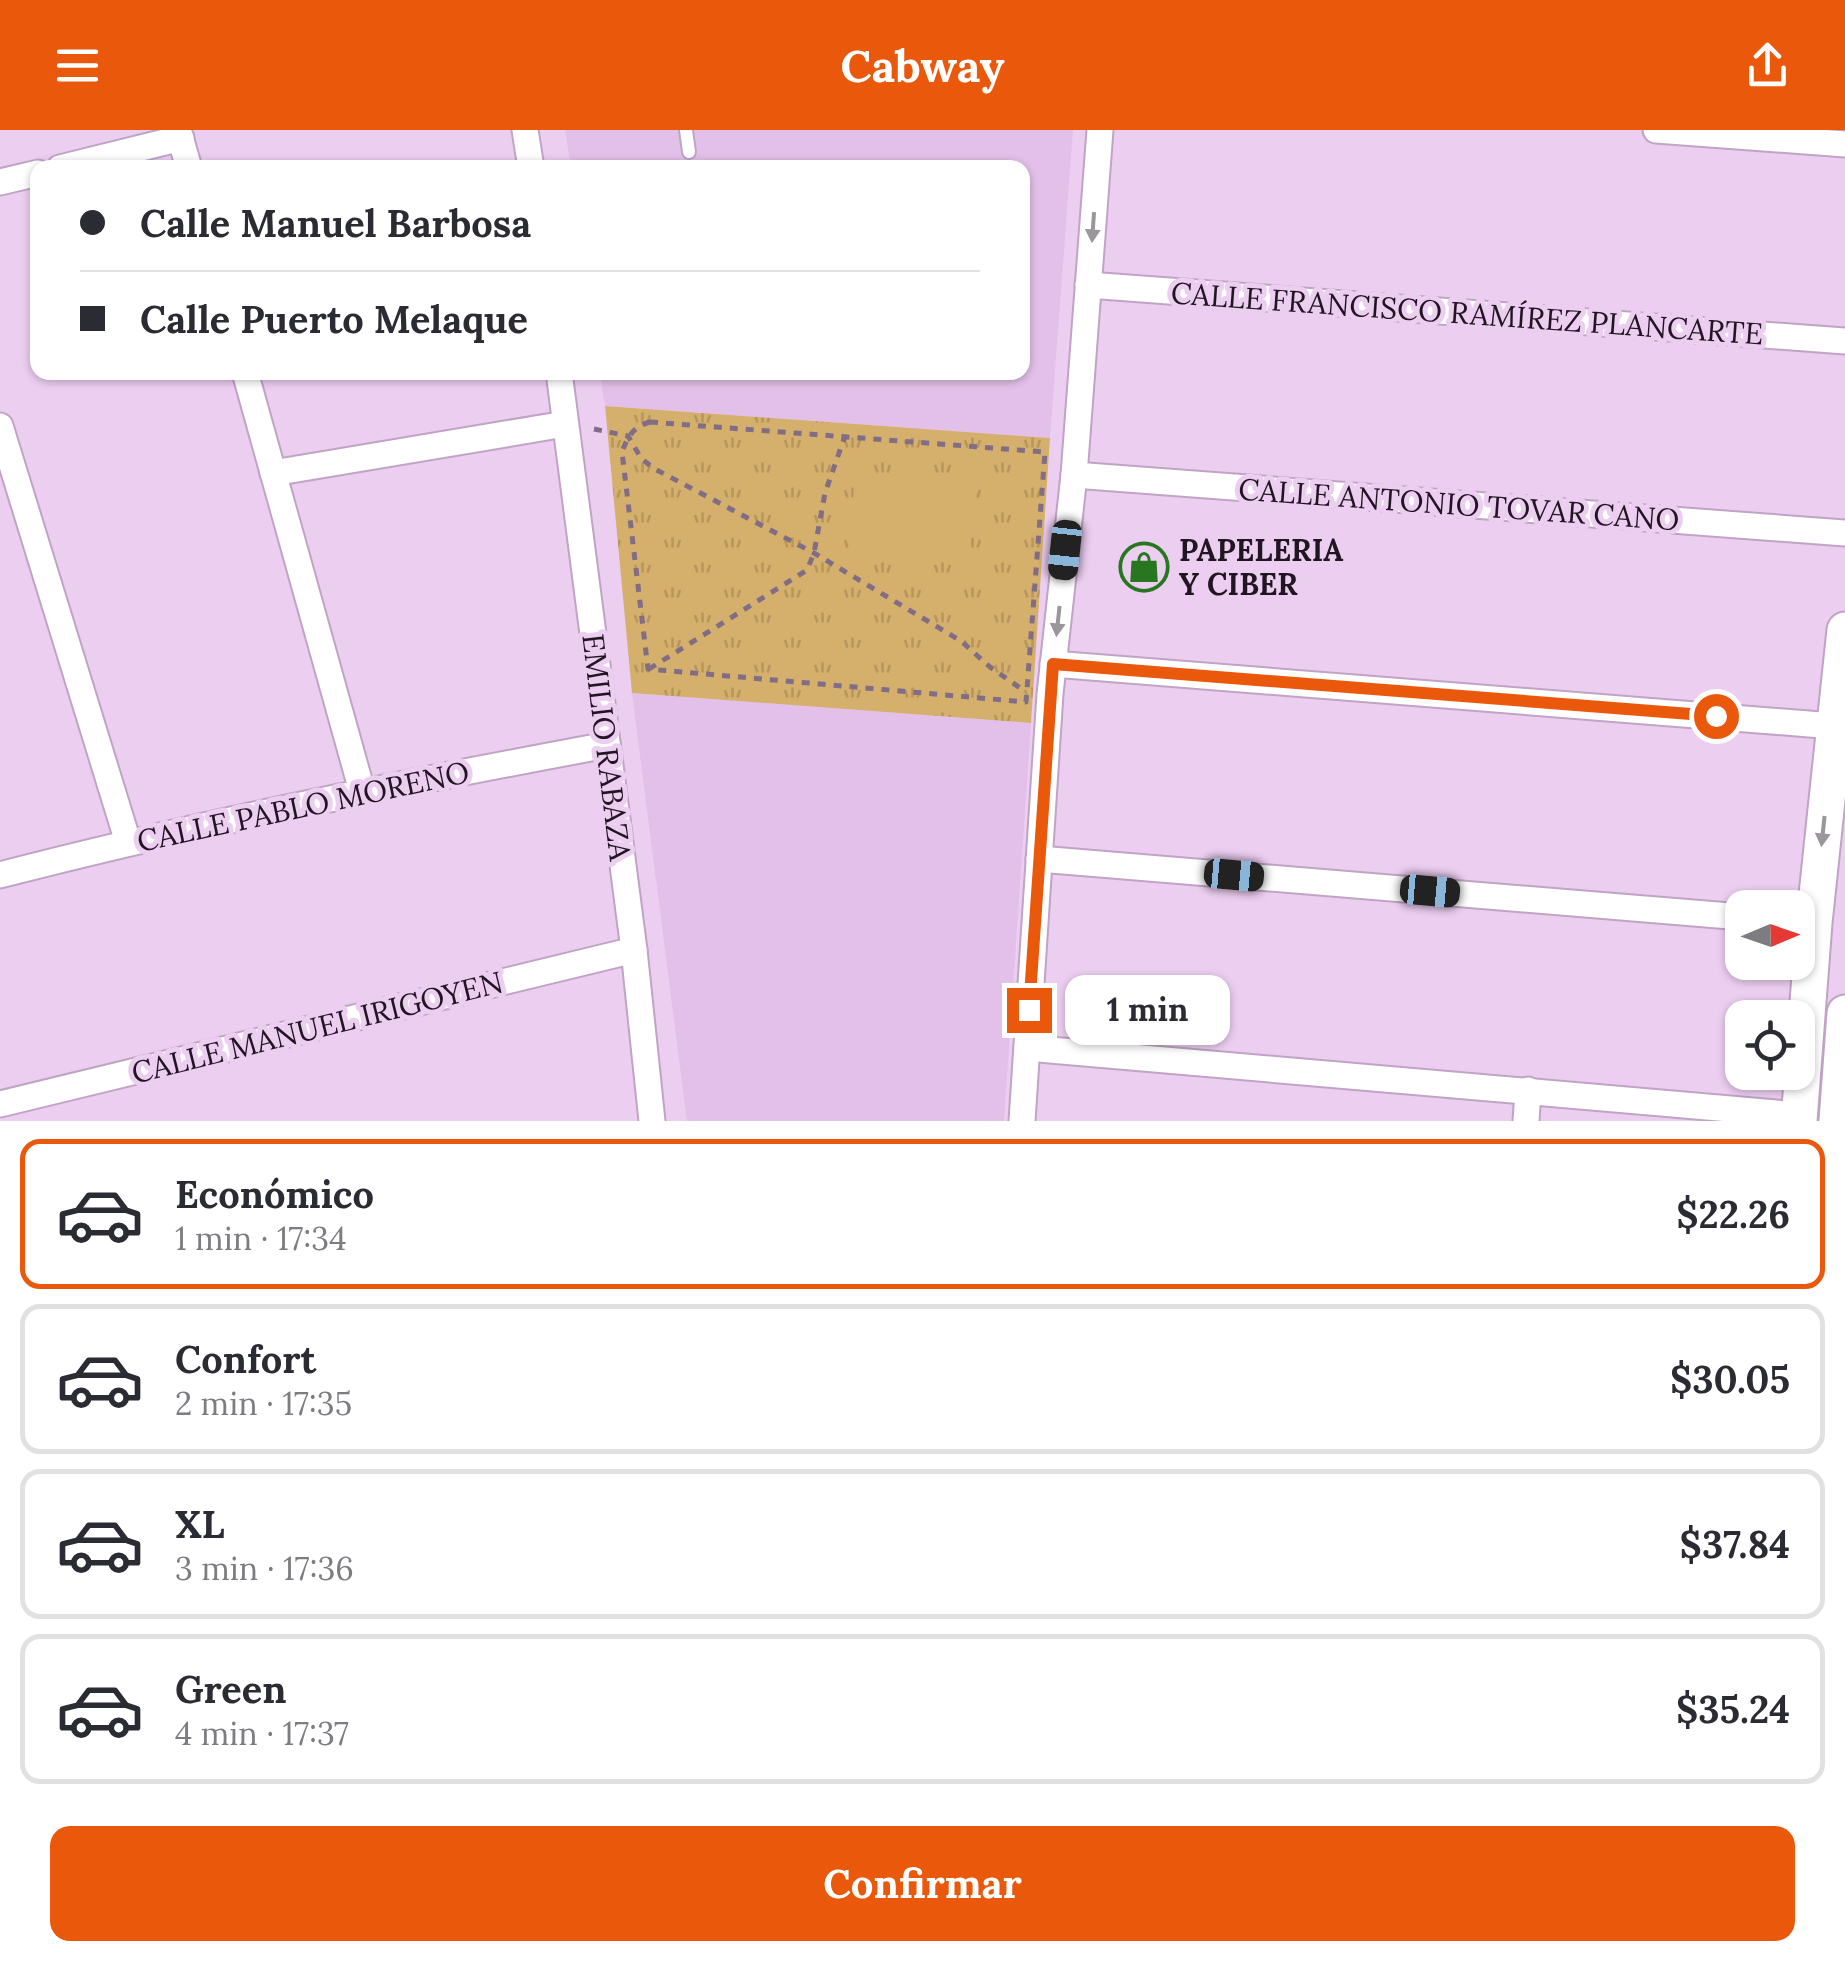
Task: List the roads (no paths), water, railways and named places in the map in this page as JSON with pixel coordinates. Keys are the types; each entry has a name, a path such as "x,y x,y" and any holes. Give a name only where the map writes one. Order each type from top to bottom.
{"main road":[{"path":"1811,890 1845,630"},
{"path":"1799,1118 1804,980"},
{"path":"1838,1121 1845,1013"}],"street":[{"path":"525,130 530,160"},
{"path":"1022,1121 1038,858 1039,692 1053,664 1074,475 1100,130"},
{"path":"1656,130 1845,144"},
{"path":"88,160 180,134 187,160"},
{"path":"0,182 30,175"},
{"name":"CALLE FRANCISCO RAMÍREZ PLANCARTE","path":"1088,285 1845,341"},
{"path":"248,380 362,790"},
{"name":"EMILIO RABAZA","path":"560,380 634,950 652,1121"},
{"path":"273,472 566,424"},
{"path":"0,426 128,842"},
{"name":"CALLE ANTONIO TOVAR CANO","path":"1074,475 1845,533"},
{"path":"1053,664 1834,726"},
{"name":"CALLE PABLO MORENO","path":"0,875 362,790 607,744"},
{"path":"1038,858 1725,916"},
{"name":"CALLE MANUEL IRIGOYEN","path":"0,1104 634,950"},
{"path":"1027,1048 1528,1090 1707,1113 1799,1118"},
{"path":"1526,1121 1528,1090"}],"lane":[{"path":"686,130 689,152"}],"place":[{"name":"PAPELERIA Y CIBER","path":"1144,567"}]}
